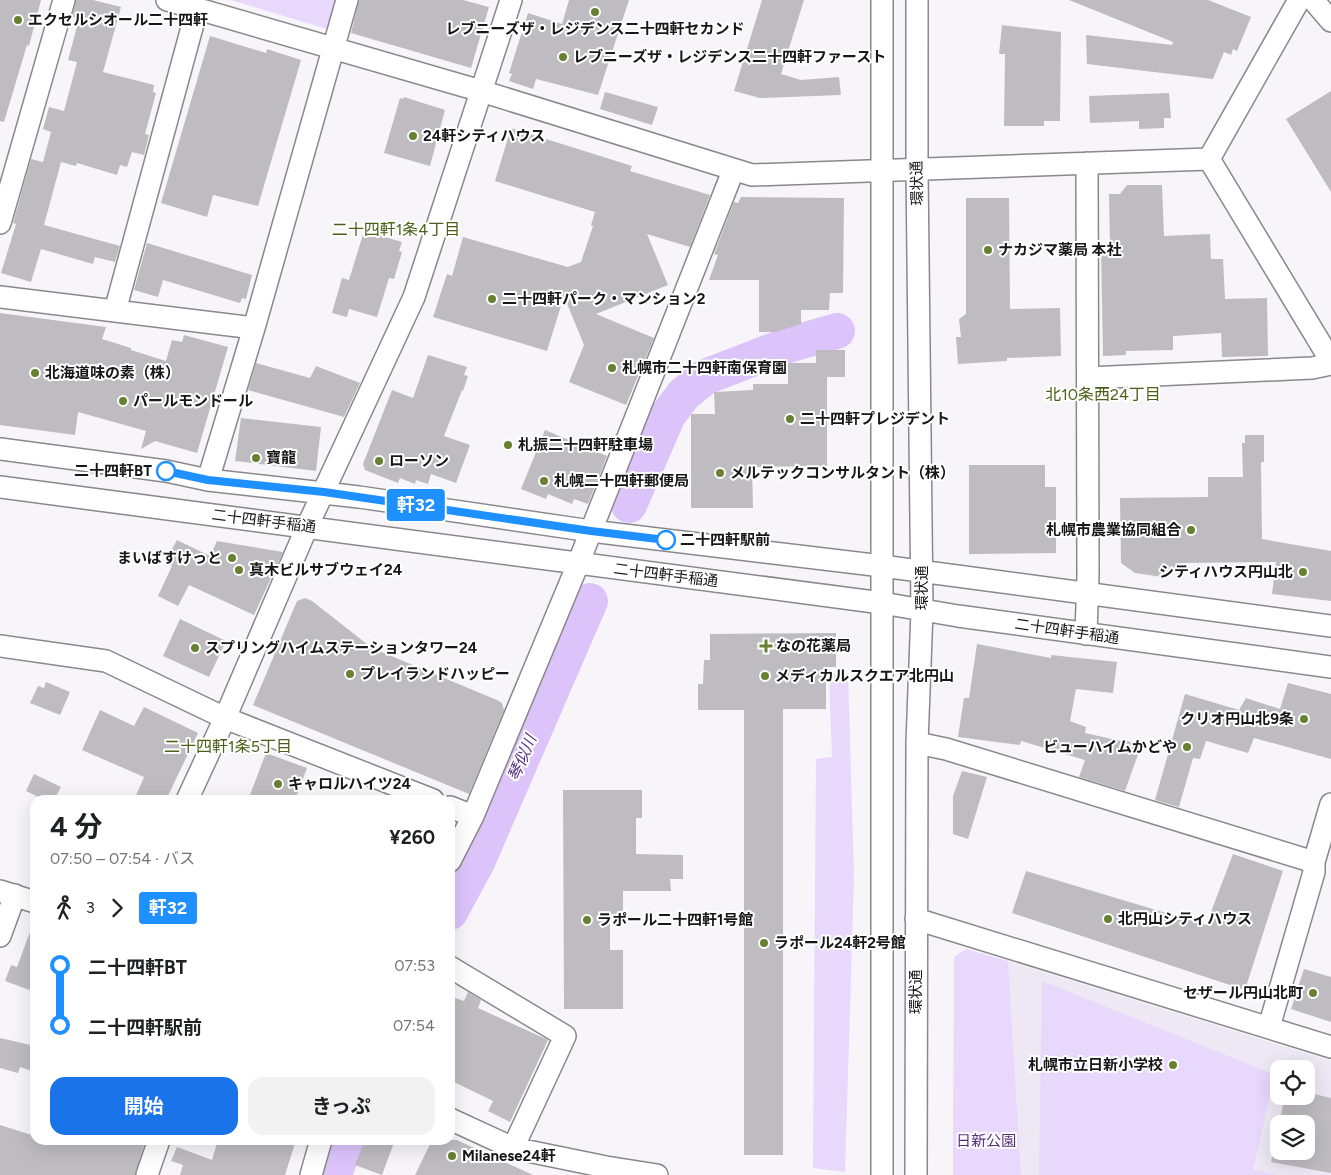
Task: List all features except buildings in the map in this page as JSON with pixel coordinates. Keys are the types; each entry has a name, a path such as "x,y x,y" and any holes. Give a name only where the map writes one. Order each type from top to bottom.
{"street":[{"path":"0,223 64,0"},
{"path":"167,0 481,91 655,144 752,176 1209,159"},
{"path":"208,480 254,328 347,0"},
{"path":"189,795 225,718 307,527 414,297 511,0"},
{"path":"882,0 882,1175"},
{"name":"環状通","path":"916,1175 917,742 922,610 917,0"},
{"path":"1209,159 1299,0"},
{"path":"1313,0 1331,21"},
{"path":"115,311 197,10"},
{"path":"1088,378 1312,368 1331,362 1209,159"},
{"path":"1086,634 1088,594 1087,163"},
{"path":"455,851 473,816 578,564 733,171"},
{"path":"0,296 254,328"},
{"path":"0,449 166,471 208,480 324,492 591,531 882,566 1331,626"},
{"name":"二十四軒手稲通","path":"0,487 882,603 1086,634 1331,667"},
{"path":"0,646 106,662 225,718 420,795"},
{"path":"917,742 946,749 1319,870"},
{"path":"1269,1027 1319,870 1331,804"},
{"path":"455,809 473,816"},
{"path":"0,936 7,893 30,900"},
{"path":"916,919 1331,1047"},
{"path":"455,970 565,1036 513,1148"},
{"path":"455,1121 513,1148 605,1171 657,1175"},
{"path":"147,1175 157,1145"},
{"path":"311,1175 320,1145"}],"shaded area":[{"name":"札幌市立日新小学校","path":"1008,961 1331,1061 1331,1175 1021,1175"}],"green space":[{"path":"231,0 336,0 327,29"},
{"path":"829,674 848,674 854,876 845,1172 813,1168 816,759 832,757"},
{"name":"日新公園","path":"966,949 1008,961 1021,1175 953,1175 954,957"},
{"name":"札幌市立日新小学校","path":"1042,981 1270,1073 1270,1096 1253,1169 1276,1175 1039,1175"}],"waterway":[{"name":"琴似川","path":"629,505 668,415 684,394 705,377 788,345 837,331"},
{"name":"琴似川","path":"455,903 477,862 590,601"},
{"name":"琴似川","path":"334,1175 344,1145"}],"bus line":[{"name":"軒32","path":"166,471 208,480 324,492 591,531 666,540"}],"place":[{"name":"レブニーズザ・レジデンス二十四軒セカンド","path":"595,12"},
{"name":"エクセルシオール二十四軒","path":"18,20"},
{"name":"レブニーズザ・レジデンス二十四軒ファースト","path":"563,57"},
{"name":"24軒シティハウス","path":"413,136"},
{"name":"ナカジマ薬局 本社","path":"988,250"},
{"name":"二十四軒パーク・マンション2","path":"492,299"},
{"name":"札幌市二十四軒南保育園","path":"612,368"},
{"name":"北海道味の素（株）","path":"35,373"},
{"name":"パールモンドール","path":"123,401"},
{"name":"二十四軒プレジデント","path":"790,419"},
{"name":"札振二十四軒駐車場","path":"508,445"},
{"name":"寶龍","path":"256,458"},
{"name":"ローソン","path":"379,461"},
{"name":"二十四軒BT","path":"166,471"},
{"name":"メルテックコンサルタント（株）","path":"720,473"},
{"name":"札幌二十四軒郵便局","path":"544,481"},
{"name":"札幌市農業協同組合","path":"1191,530"},
{"name":"二十四軒駅前","path":"666,540"},
{"name":"まいばすけっと","path":"232,558"},
{"name":"真木ビルサブウェイ24","path":"239,570"},
{"name":"シティハウス円山北","path":"1303,572"},
{"name":"なの花薬局","path":"766,646"},
{"name":"スプリングハイムステーションタワー24","path":"195,648"},
{"name":"プレイランドハッピー","path":"350,674"},
{"name":"メディカルスクエア北円山","path":"765,676"},
{"name":"クリオ円山北9条","path":"1304,719"},
{"name":"ビューハイムかどや","path":"1187,747"},
{"name":"キャロルハイツ24","path":"278,784"},
{"name":"北円山シティハウス","path":"1108,919"},
{"name":"ラポール二十四軒1号館","path":"587,920"},
{"name":"ラポール24軒2号館","path":"764,943"},
{"name":"セザール円山北町","path":"1313,993"},
{"name":"札幌市立日新小学校","path":"1173,1065"},
{"name":"Milanese24軒","path":"452,1156"}],"district":[{"name":"二十四軒1条4丁目","path":"396,229"},
{"name":"北10条西24丁目","path":"1103,394"},
{"name":"二十四軒1条5丁目","path":"228,746"}]}
